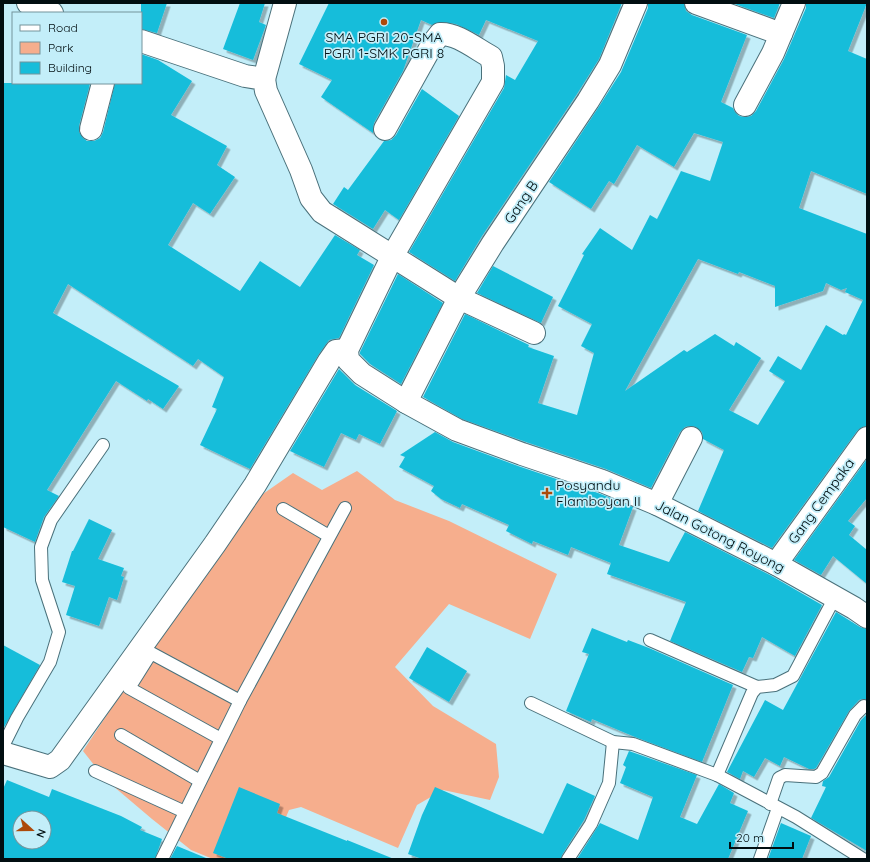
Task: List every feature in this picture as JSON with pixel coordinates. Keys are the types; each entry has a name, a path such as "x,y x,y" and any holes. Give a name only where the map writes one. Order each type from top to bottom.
{"street":[{"path":"28,3 50,12"},
{"path":"285,3 264,79 266,91 301,170 311,198 322,212 393,255 459,298 534,333"},
{"name":"Gang B","path":"406,402 459,298 493,243 588,101 610,65 636,3"},
{"path":"696,3 782,34"},
{"path":"745,105 773,53 794,3"},
{"path":"3,753 50,766 60,760 210,551 255,484 329,361 336,351 347,350 393,255 493,82 493,66 491,57 454,36 440,34 433,43 385,129"},
{"path":"142,41 245,76 264,79"},
{"path":"91,129 103,84"},
{"name":"Jalan Gotong Royong","path":"347,350 348,360 362,374 406,402 457,430 602,481 657,504 776,564 867,617"},
{"path":"657,504 691,438"},
{"name":"Gang Cempaka","path":"776,564 867,438"}],"lane":[{"path":"3,746 17,718 50,662 59,632 42,580 41,547 51,520 103,445"},
{"path":"162,859 240,701 345,508"},
{"path":"283,509 329,536"},
{"path":"650,640 757,687 775,685 793,676 835,597"},
{"path":"221,739 129,688 151,652 240,701"},
{"path":"716,775 748,702 757,687"},
{"path":"531,703 613,742 632,744 716,775 796,817 863,859"},
{"path":"760,859 774,806 779,778 785,775 816,777 822,773 855,715 864,706"},
{"path":"121,735 200,781"},
{"path":"568,859 590,824 609,783 613,742"},
{"path":"95,771 185,812"}],"green space":[{"path":"357,471 395,500 449,521 557,574 530,639 449,604 395,667 433,706 496,744 499,777 490,800 443,790 417,805 398,848 301,807 289,810 268,859 213,859 191,850 152,819 106,780 83,751 165,627 260,496 293,473 322,490"}],"building":[{"path":"141,3 167,3 157,33 142,29"},
{"path":"240,3 265,3 259,22 266,25 253,60 223,49"},
{"path":"329,3 622,3 599,59 482,236 455,281 409,252 504,88 506,75 515,80 538,41 486,20 479,35 456,24 441,22 432,25 421,20 403,71 374,123 373,133 321,97 332,80 299,64"},
{"path":"648,3 684,3 686,11 692,15 747,35 721,102 733,108 739,116 745,117 751,116 756,111 784,59 806,8 806,3 867,3 848,51 867,59 867,194 811,171 799,208 867,234 867,426 862,427 857,431 772,548 698,511 724,450 703,439 702,432 696,427 685,427 680,432 651,488 606,469 462,419 423,397 465,314 529,345 528,347 554,356 538,403 577,415 594,353 581,346 592,324 558,306 584,255 582,254 600,228 632,250 650,215 657,219 681,171 710,181 723,142 694,133 674,167 637,145 614,184 609,181 591,209 549,182 621,72 648,8","holes":["698,259 738,274 739,272 775,286 775,307 823,291 826,283 841,290 847,288 845,292 863,300 846,335 843,335 826,325 801,370 778,356 769,371 785,381 758,425 729,410 761,358 736,342 734,346 715,334 687,352 684,350 625,391"]},
{"path":"732,3 780,3 774,18"},
{"path":"142,54 158,60 192,81 171,115 227,146 217,165 235,177 210,214 193,203 168,245 240,291 260,261 300,287 335,235 360,250 357,255 374,265 339,338 329,340 319,354 250,469 200,445 217,409 212,407 224,377 198,359 193,366 68,284 53,313 179,386 163,409 148,399 147,401 116,381 47,490 59,496 44,517 35,542 3,527 3,83 90,84 79,126 79,132 87,141 94,141 100,138 103,132 115,84 142,84"},
{"path":"422,89 459,116 399,220 385,210 373,229 333,204 344,187 348,190 384,141 391,140 396,135"},
{"path":"493,266 553,297 541,323 477,293"},
{"path":"398,274 443,303 401,384 370,364 360,354"},
{"path":"339,369 355,385 397,411 380,444 359,434 356,440 341,433 324,467 290,451"},
{"path":"435,432 453,442 598,493 633,507 619,545 669,562 685,532 770,575 822,605 795,656 762,637 753,658 749,657 742,672 670,641 686,602 607,574 611,563 571,547 568,555 533,541 532,544 506,531 509,525 462,504 460,508 441,499 431,491 434,486 399,467 405,457 400,455"},
{"path":"867,459 867,498 848,521 855,526 849,535 867,550 867,584 833,556 821,575 794,560"},
{"path":"89,519 112,530 98,559 124,568 121,576 124,577 117,600 109,597 99,626 66,615 75,586 62,582 72,551"},
{"path":"836,612 860,627 867,629 867,699 859,700 849,711 816,768 809,769 784,757 780,766 765,758 754,777 743,771 740,779 727,772 765,700 783,710"},
{"path":"592,628 627,642 628,640 649,648 733,685 702,762 592,719 591,722 566,711 589,654 582,652"},
{"path":"3,645 40,665 3,729"},
{"path":"427,647 467,671 449,702 409,678"},
{"path":"867,714 867,851 811,818 826,787 822,786 823,781 829,777 861,720"},
{"path":"629,751 697,775 680,817 697,824 719,784 734,793 730,803 748,811 728,859 577,859 600,823 638,840 653,797 620,783 626,767 623,765"},
{"path":"7,780 49,797 52,789 121,816 142,827 140,830 162,839 155,859 3,859 3,789"},
{"path":"567,783 595,796 584,820 561,859 422,859 408,854 422,815 435,787 543,834"},
{"path":"239,787 280,804 277,813 394,859 229,859 213,853"},
{"path":"781,823 811,836 802,859 768,859"},
{"path":"177,846 206,858 206,859 170,859"}],"place":[{"name":"SMA PGRI 20-SMA PGRI 1-SMK PGRI 8","path":"384,22"},
{"name":"Posyandu Flamboyan II","path":"547,493"}]}
